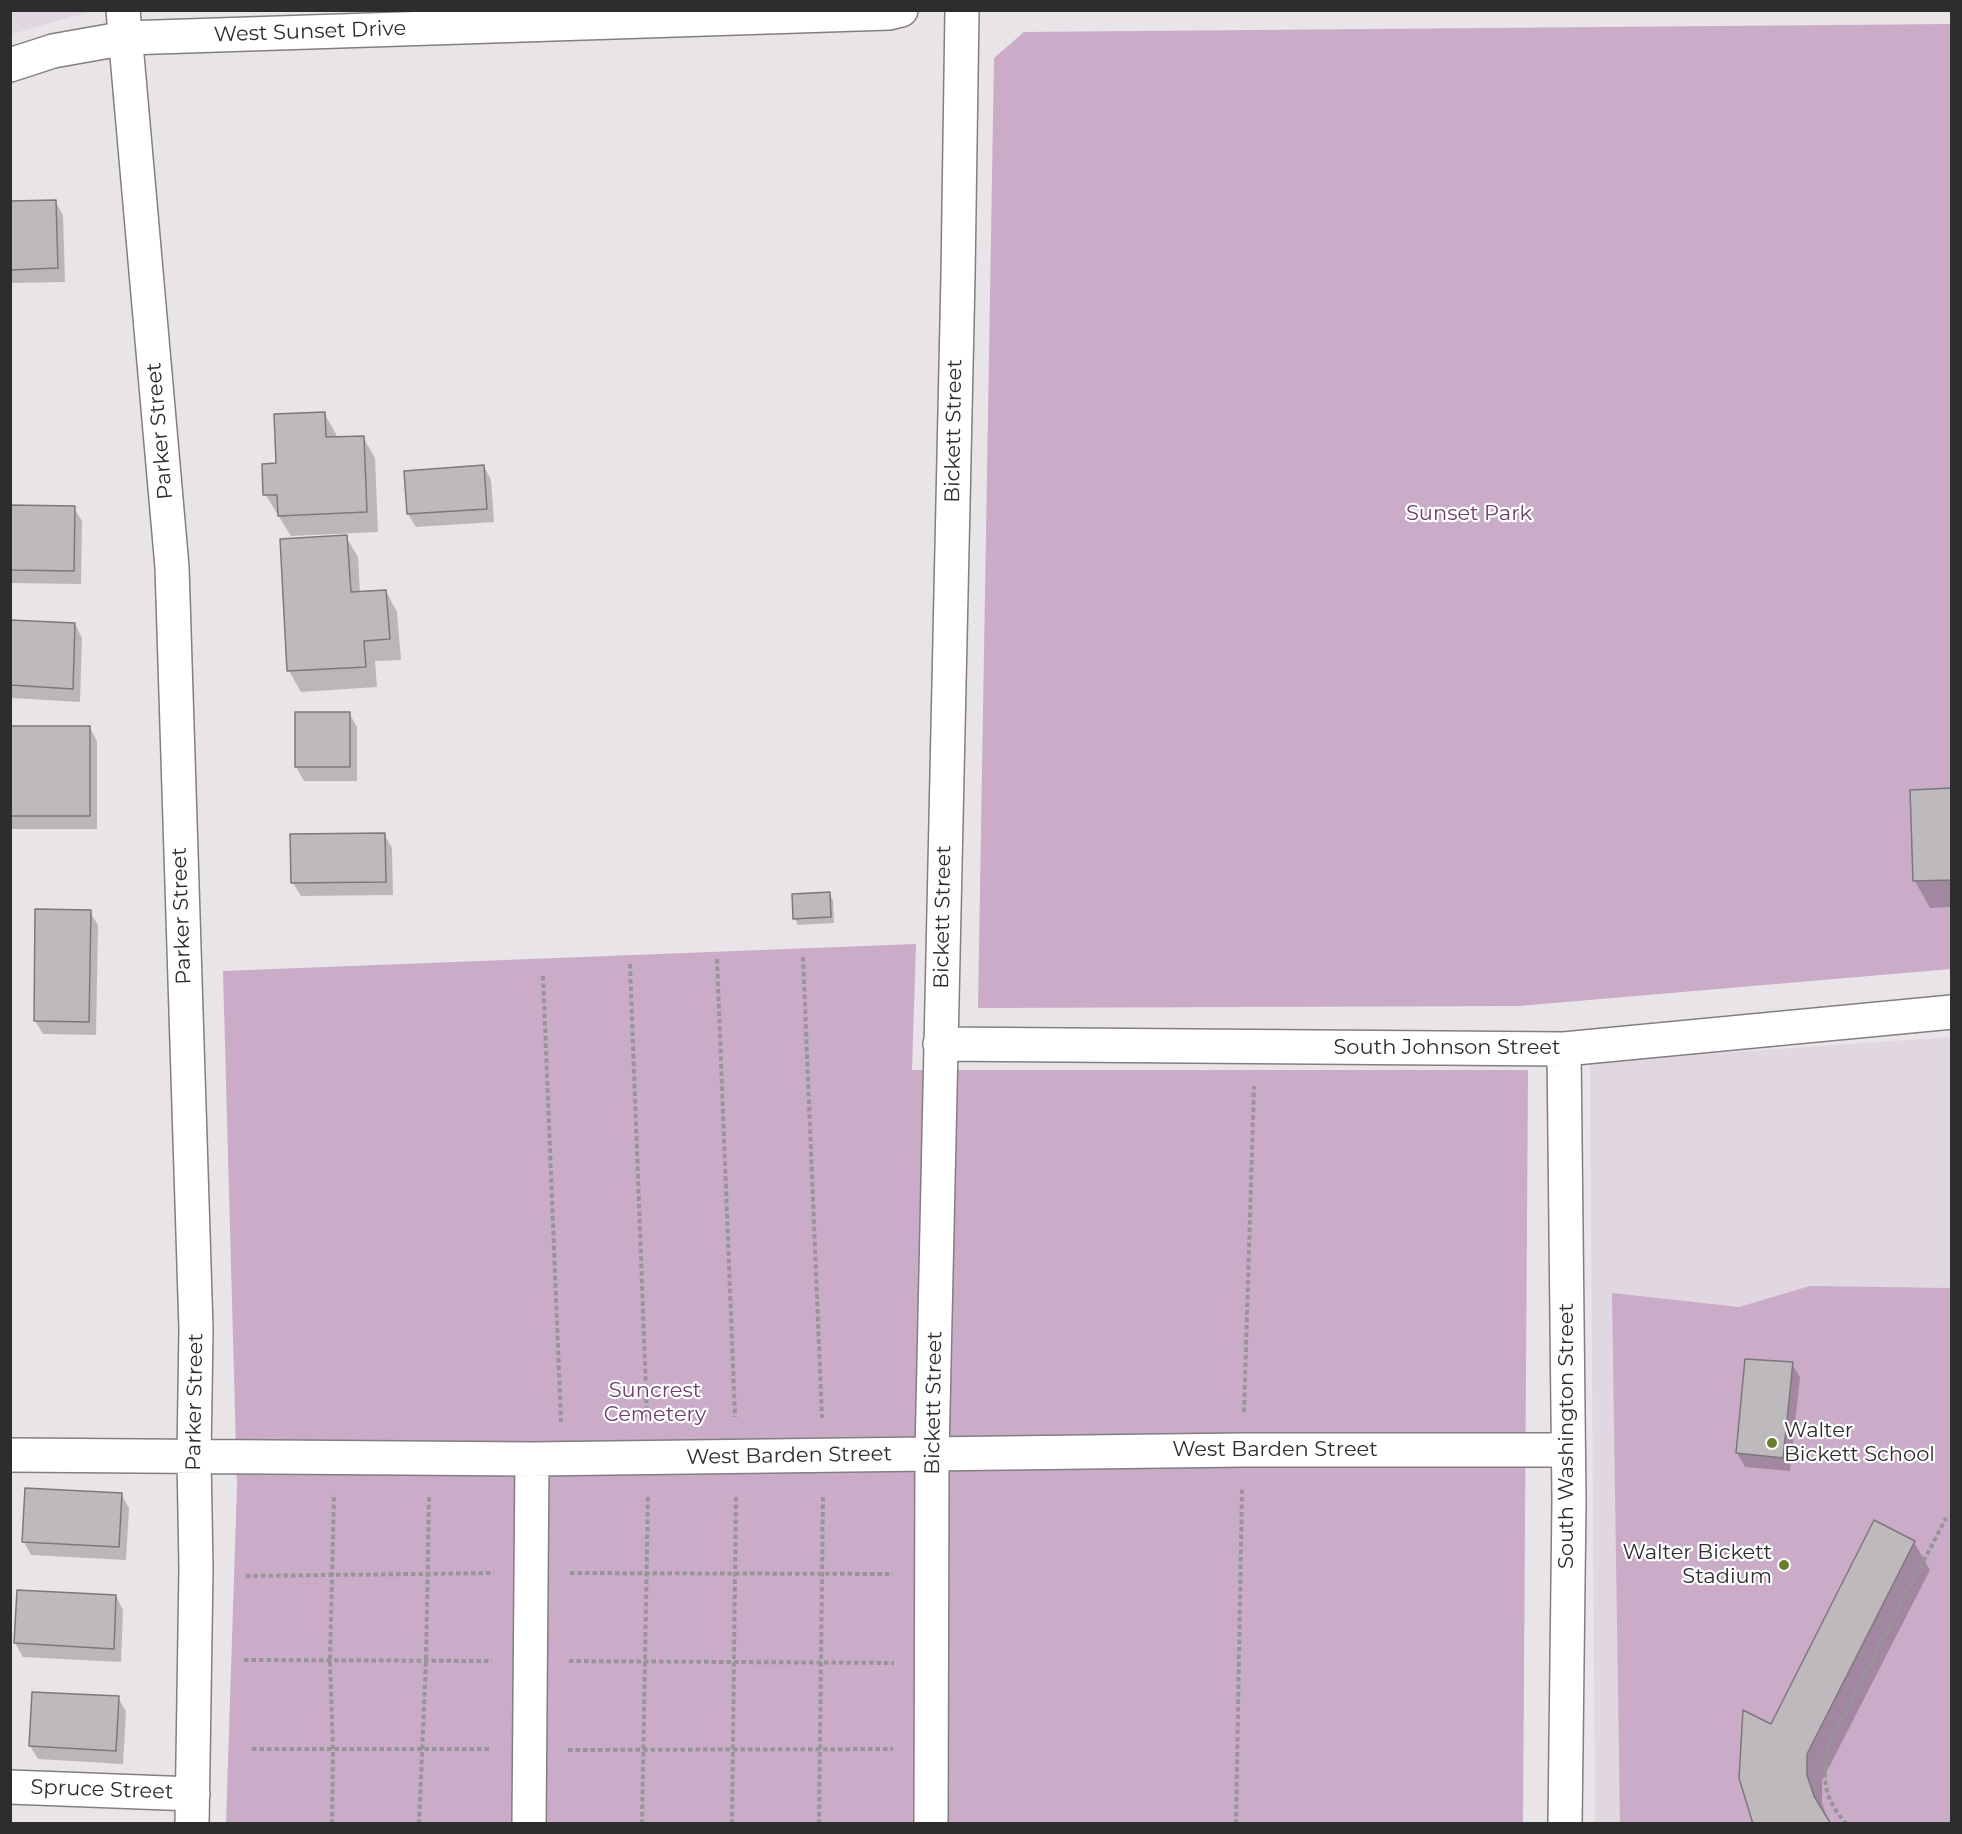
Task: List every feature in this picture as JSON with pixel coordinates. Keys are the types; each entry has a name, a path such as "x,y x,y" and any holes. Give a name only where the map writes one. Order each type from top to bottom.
{"street":[{"name":"West Sunset Drive","path":"10,65 125,24 890,13 901,10"},
{"name":"Bickett Street","path":"931,1824 932,1455 962,10"},
{"name":"Parker Street","path":"125,24 172,567 196,1329 193,1809"},
{"name":"South Johnson Street","path":"940,1044 1564,1049 1952,1012"},
{"name":"South Washington Street","path":"1564,1049 1569,1501 1565,1824"},
{"name":"West Barden Street","path":"10,1455 548,1459 1243,1450 1568,1450"},
{"path":"529,1824 532,1573 548,1459"},
{"name":"Spruce Street","path":"10,1787 193,1809"}],"path":[{"path":"803,957 824,1456 819,1824"},
{"path":"717,959 736,1456 732,1824"},
{"path":"630,964 648,1457 642,1824"},
{"path":"543,976 548,1459"},
{"path":"1236,1824 1243,1450 1254,1086"},
{"path":"332,1824 333,1749 330,1661 335,1459"},
{"path":"419,1824 426,1661 429,1459"},
{"path":"1847,1824 1829,1800 1824,1781 1824,1762 1830,1741 1946,1518"},
{"path":"246,1576 646,1572 932,1575"},
{"path":"244,1660 932,1663"},
{"path":"252,1749 819,1751 931,1749"}],"shaded area":[{"path":"11,10 93,10 93,11 11,34"},
{"name":"Walter Bickett Stadium","path":"1951,1037 1951,1823 1595,1823 1590,1062"}],"green space":[{"name":"Sunset Park","path":"1951,24 1951,969 1519,1006 978,1008 994,58 1024,32"},
{"name":"Suncrest Cemetery","path":"916,944 912,1070 1528,1070 1523,1823 226,1823 237,1486 223,971"},
{"name":"Walter Bickett Stadium","path":"1810,1286 1951,1288 1951,1823 1620,1823 1612,1293 1739,1307"}],"building":[{"path":"56,200 58,268 10,270 10,201"},
{"path":"325,412 326,437 364,436 367,512 278,516 277,495 263,495 262,464 276,463 274,414"},
{"path":"484,465 487,509 407,514 404,471"},
{"path":"10,505 75,506 74,571 10,570"},
{"path":"347,535 351,592 386,590 390,639 364,641 366,667 287,671 280,539"},
{"path":"10,620 75,623 73,689 10,685"},
{"path":"295,712 350,712 350,767 295,767"},
{"path":"10,726 90,726 90,816 10,816"},
{"path":"1952,788 1952,880 1913,881 1910,790"},
{"path":"385,833 386,882 291,883 290,834"},
{"path":"830,892 831,917 793,919 792,894"},
{"path":"35,909 91,910 89,1022 34,1021"},
{"path":"1745,1359 1793,1362 1783,1458 1736,1453"},
{"path":"25,1488 122,1493 119,1547 22,1542"},
{"path":"1874,1520 1915,1541 1807,1754 1807,1775 1814,1796 1831,1824 1753,1824 1739,1778 1743,1710 1771,1724"},
{"path":"17,1590 116,1595 114,1649 14,1643"},
{"path":"32,1692 119,1696 116,1751 29,1746"}],"place":[{"name":"Walter Bickett School","path":"1772,1443"},
{"name":"Walter Bickett Stadium","path":"1784,1565"}]}
